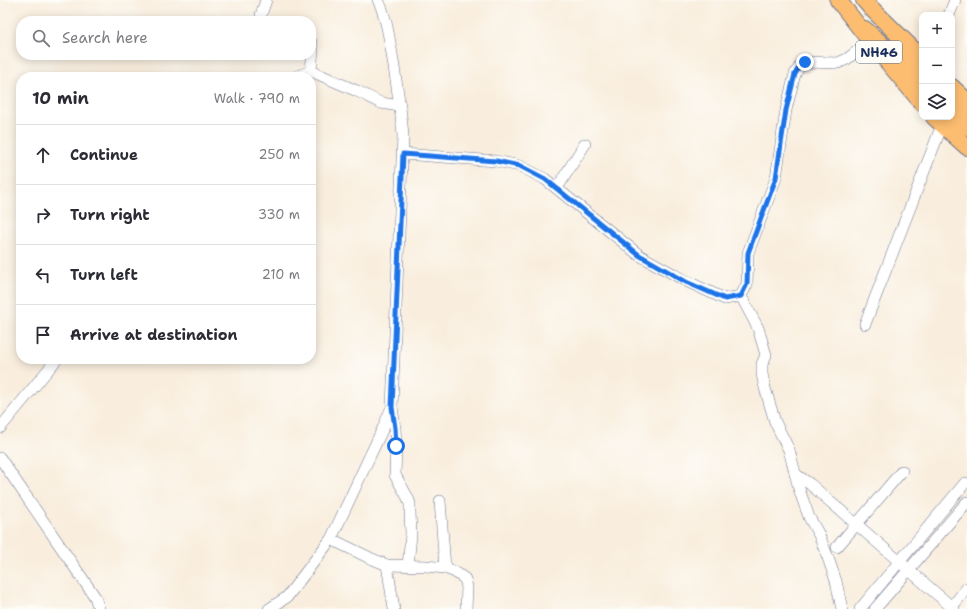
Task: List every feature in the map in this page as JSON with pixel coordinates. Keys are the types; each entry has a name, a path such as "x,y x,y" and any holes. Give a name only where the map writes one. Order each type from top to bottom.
{"highway":[{"name":"NH46","path":"838,0 919,99"},
{"name":"NH46","path":"868,4 919,55"},
{"path":"955,90 967,101"},
{"path":"944,120 967,147"}],"main road":[{"path":"868,4 895,49 921,84"},
{"path":"854,21 919,67"},
{"path":"955,102 967,113"},
{"path":"946,120 967,128"}],"street":[{"path":"261,16 266,0"},
{"path":"378,0 382,7 389,39 400,106 403,136 392,407 396,446 395,474 408,498 410,508 411,534 408,566"},
{"path":"950,12 955,0"},
{"path":"741,296 747,284 748,253 776,178 786,110 795,74 800,66 805,62 838,63 847,60 870,41"},
{"path":"311,71 312,60"},
{"path":"316,73 358,91 381,103 400,106"},
{"path":"865,324 943,120"},
{"path":"557,188 585,144"},
{"path":"403,154 496,161 520,166 545,179 639,255 686,282 725,299 741,296"},
{"path":"741,296 758,328 766,355 762,364 762,374 776,422 789,450 800,492 809,517 819,534 828,558 836,582 842,609"},
{"path":"0,428 53,364"},
{"path":"269,609 288,597 331,540 392,407"},
{"path":"0,458 95,597 99,609"},
{"path":"837,547 902,471"},
{"path":"795,474 810,484 857,524 952,608 967,588"},
{"path":"860,609 965,483"},
{"path":"440,501 445,568"},
{"path":"876,609 967,502"},
{"path":"331,540 387,565 426,566 445,568 455,572 465,579 467,587 466,609"},
{"path":"387,565 394,609"}],"route":[{"path":"396,446 392,407 403,154 496,161 520,166 545,179 639,255 686,282 725,299 741,296 747,284 748,253 776,178 786,110 795,74 800,66 805,62"}]}
